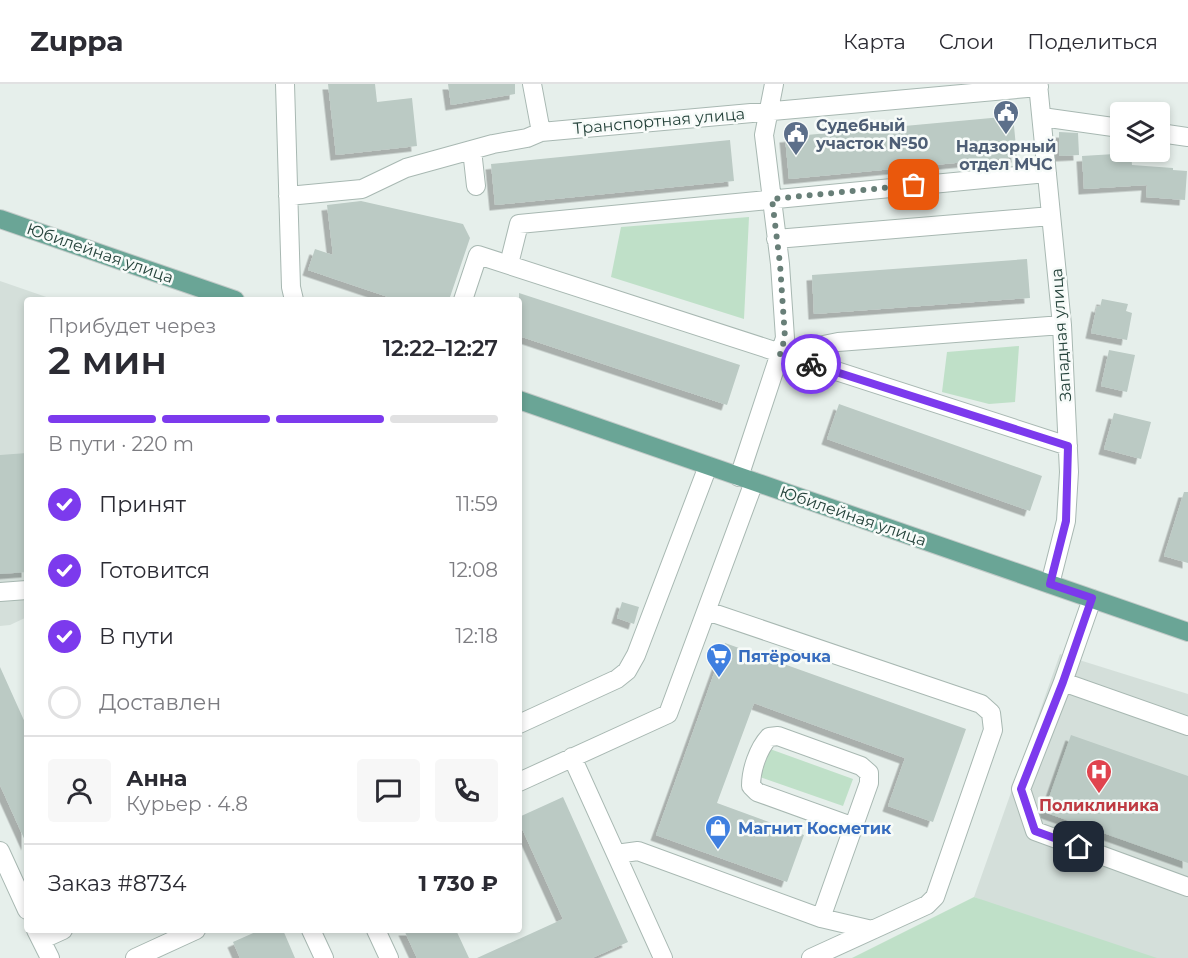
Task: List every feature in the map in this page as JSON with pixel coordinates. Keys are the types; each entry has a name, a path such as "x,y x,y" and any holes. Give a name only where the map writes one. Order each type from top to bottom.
{"main road":[{"name":"Юбилейная улица","path":"0,219 226,297"},
{"name":"Юбилейная улица","path":"522,401 1188,632"}],"street":[{"path":"285,84 291,287 293,297"},
{"path":"532,84 541,132"},
{"path":"522,781 668,714 707,611 785,338 764,135 774,84"},
{"name":"Транспортная улица","path":"288,196 362,189 406,168 527,138 541,132 1039,85"},
{"name":"Западная улица","path":"1039,85 1062,325 1068,446 1066,521 1050,584"},
{"path":"1042,117 1110,127"},
{"path":"1170,134 1188,137"},
{"path":"472,150 476,186"},
{"path":"509,264 519,224 1047,173"},
{"path":"776,239 1052,216"},
{"path":"464,297 478,255 1068,446"},
{"path":"780,354 838,342 1062,325"},
{"path":"522,723 592,692 627,671 636,655 708,466"},
{"path":"0,592 24,590"},
{"path":"1092,598 1063,682 1021,789 1035,831 1188,887"},
{"path":"707,611 981,704 991,713 993,730 935,897 927,905 811,958"},
{"path":"1063,682 1188,726"},
{"path":"821,918 854,827 869,783 869,773 861,766 778,736 769,737 763,744 751,778 751,786 757,792 854,827"},
{"path":"572,758 616,854 657,956"},
{"path":"0,851 24,903"},
{"path":"616,854 638,851 821,918 872,930"},
{"path":"135,958 189,933"},
{"path":"312,933 324,958"},
{"path":"377,933 389,958"},
{"path":"39,935 50,958"}],"shaded area":[{"path":"0,281 46,297 24,297 24,618 10,625 0,626"},
{"name":"Поликлиника","path":"1060,654 1188,694 1188,958 1127,958 974,897"}],"green space":[{"path":"749,217 744,319 611,277 621,227"},
{"path":"1019,346 1015,402 989,404 942,392 947,352"},
{"path":"770,749 853,779 843,806 760,777"},
{"path":"974,897 1157,958 852,958"}],"building":[{"path":"328,84 375,84 377,102 412,98 417,146 336,155"},
{"path":"448,84 515,84 515,94 451,105"},
{"path":"1013,116 1017,157 789,179 785,137"},
{"path":"1059,132 1078,133 1079,155 1059,156"},
{"path":"730,140 734,181 495,205 491,164"},
{"path":"1110,154 1110,162 1132,162 1132,165 1187,171 1185,200 1146,197 1147,185 1084,189 1082,156"},
{"path":"361,201 463,224 470,238 450,297 388,297 308,270 315,249 333,255 327,205"},
{"path":"1027,259 1030,298 814,314 812,275"},
{"path":"519,293 740,365 727,405 522,337 522,297 519,297"},
{"path":"1102,299 1128,304 1126,311 1132,313 1127,340 1091,333 1097,306 1100,307"},
{"path":"1109,350 1135,355 1127,392 1101,386"},
{"path":"839,404 1042,476 1030,511 827,439"},
{"path":"1114,413 1151,422 1141,459 1104,449"},
{"path":"24,453 24,572 0,574 0,455"},
{"path":"1184,492 1188,492 1188,563 1164,556"},
{"path":"622,602 639,607 634,624 617,618"},
{"path":"725,643 966,729 933,822 888,806 905,758 754,703 717,803 804,835 787,882 656,835"},
{"path":"0,667 24,720 24,838 0,785"},
{"path":"1071,735 1188,776 1188,863 1044,812"},
{"path":"563,797 628,942 592,958 477,958 563,919 522,829 522,816"},
{"path":"253,933 284,933 295,958 240,958 233,942"},
{"path":"405,933 457,933 469,958 417,958"}],"way so far":[{"path":"811,364 780,354 785,338 780,264 772,199 914,185"}],"place":[{"name":"Надзорный отдел МЧС","path":"1006,136"},
{"name":"Судебный участок №50","path":"796,157"},
{"name":"Пятёрочка","path":"719,679"},
{"name":"Поликлиника","path":"1099,795"},
{"name":"Магнит Косметик","path":"718,851"}],"route":[{"path":"811,364 1068,446 1066,521 1050,584 1092,598 1063,682 1021,789 1035,831 1079,847"}]}
